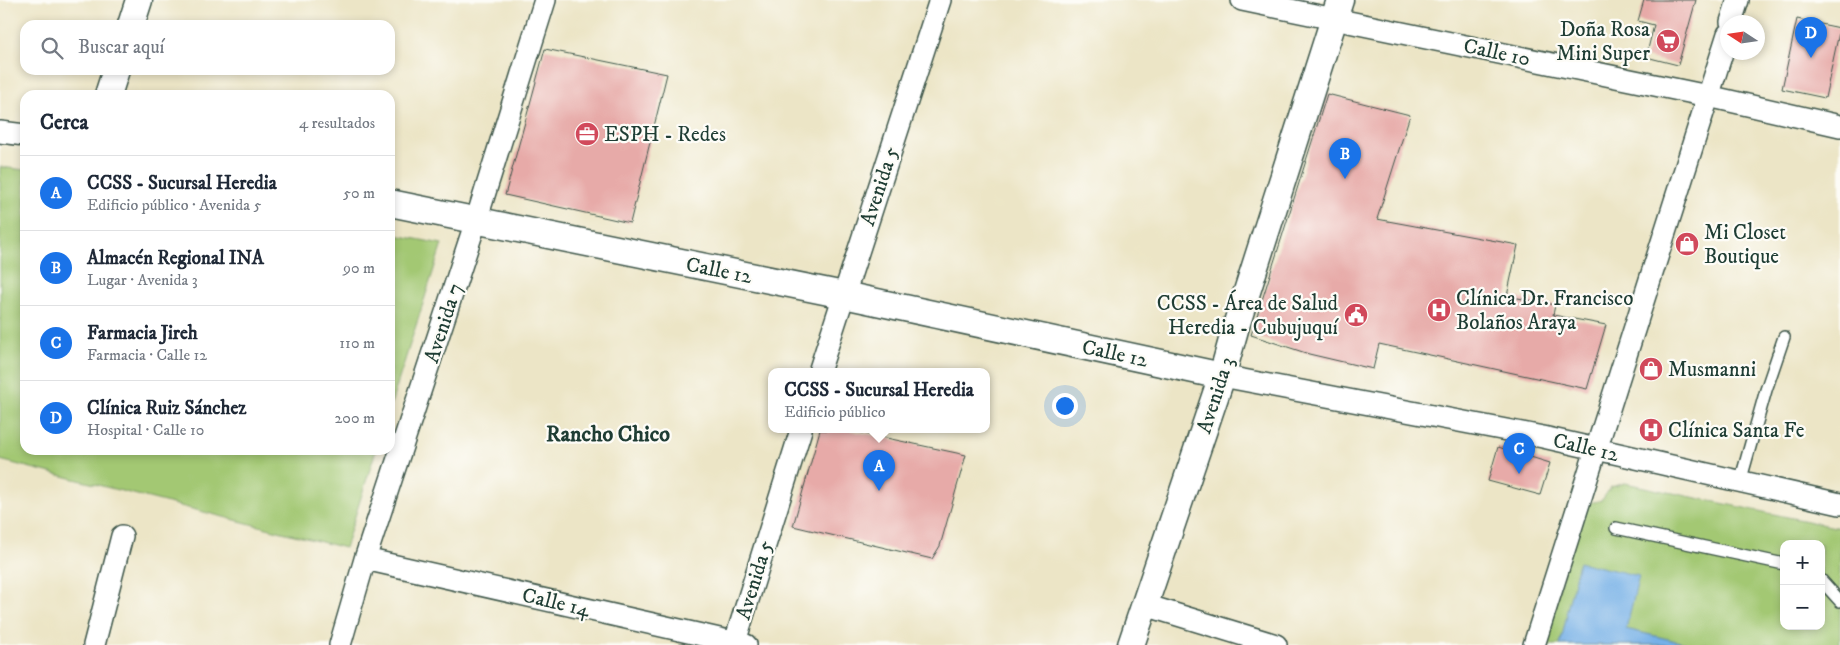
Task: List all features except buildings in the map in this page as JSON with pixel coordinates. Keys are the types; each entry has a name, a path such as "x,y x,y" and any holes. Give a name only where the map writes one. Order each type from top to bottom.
{"street":[{"path":"132,20 138,0"},
{"name":"Avenida 7","path":"340,645 365,559 476,221 545,0"},
{"name":"Avenida 5","path":"820,368 940,0"},
{"name":"Calle 10","path":"1242,0 1337,10 1840,126"},
{"path":"1733,15 1738,0"},
{"name":"Avenida 3","path":"1131,645 1222,376 1236,326 1337,10"},
{"path":"1534,645 1720,59"},
{"path":"110,90 114,75"},
{"path":"0,132 20,134"},
{"name":"Calle 12","path":"395,204 844,295 1222,376 1543,437 1840,504"},
{"name":"Avenida 5","path":"739,644 801,433"},
{"path":"94,645 122,536"},
{"name":"Calle 14","path":"365,559 739,644"},
{"path":"1145,605 1276,645"}],"lane":[{"path":"1740,482 1766,390 1784,337"},
{"path":"1616,528 1780,563"},
{"path":"1825,584 1840,601"}],"green space":[{"path":"0,167 20,169 20,455 374,455 345,548 0,460"},
{"path":"395,235 442,244 395,391"},
{"path":"1625,483 1840,528 1840,645 1544,645 1581,505 1602,500 1611,487"}],"water":[{"path":"1579,562 1639,576 1626,629 1693,645 1560,645"}],"place":[{"name":"Doña Rosa Mini Super","path":"1668,41"},
{"name":"Clínica Ruiz Sánchez","path":"1811,58"},
{"name":"ESPH - Redes","path":"587,134"},
{"name":"Almacén Regional INA","path":"1345,179"},
{"name":"Mi Closet Boutique","path":"1687,244"},
{"name":"Clínica Dr. Francisco Bolaños Araya","path":"1439,310"},
{"name":"CCSS - Área de Salud Heredia - Cubujuquí","path":"1356,315"},
{"name":"Musmanni","path":"1651,369"},
{"name":"Clínica Santa Fe","path":"1651,430"},
{"name":"Farmacia Jireh","path":"1519,474"},
{"name":"CCSS - Sucursal Heredia","path":"879,491"}],"district":[{"name":"Rancho Chico","path":"608,433"}]}
